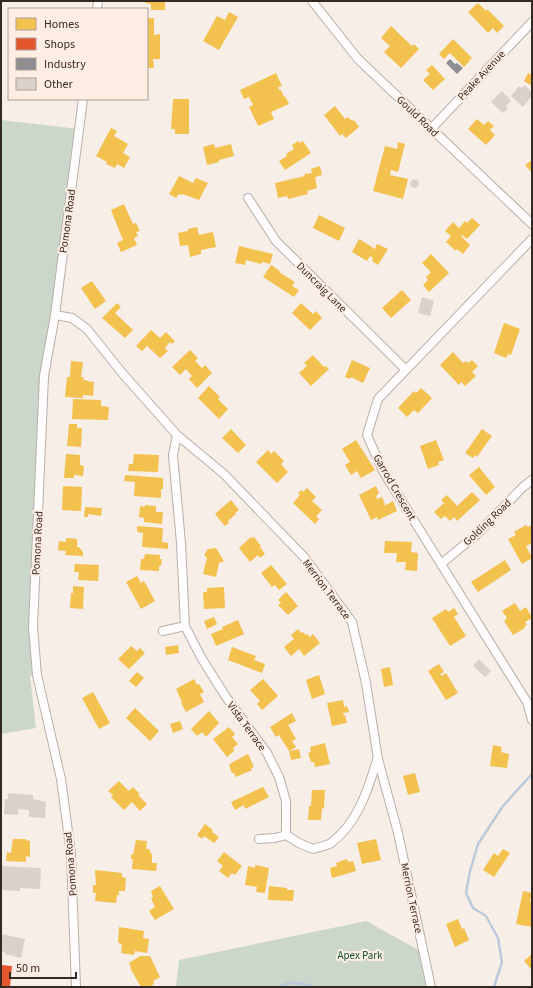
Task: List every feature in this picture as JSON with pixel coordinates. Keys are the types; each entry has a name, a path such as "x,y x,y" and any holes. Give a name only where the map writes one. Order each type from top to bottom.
{"street":[{"name":"Gould Road","path":"312,1 358,59 532,224"},
{"name":"Peake Avenue","path":"431,128 532,22"},
{"name":"Pomona Road","path":"76,987 71,854 60,779 37,676 33,627 44,376 55,315 83,100"},
{"name":"Duncraig Lane","path":"248,198 276,241 405,369"},
{"name":"Garrod Crescent","path":"532,239 378,398 368,435 383,471 527,702 532,720"},
{"name":"Merrion Terrace","path":"55,315 72,318 87,329 123,374 177,435 224,474 304,557 352,622 366,683 378,759 398,833 431,987"},
{"name":"Vista Terrace","path":"177,435 173,454 181,543 185,626 202,659 226,697 267,753 279,777 286,801 286,834"},
{"name":"Golding Road","path":"441,564 476,535 523,487 532,480"},
{"path":"163,631 185,626"},
{"path":"259,839 275,838 286,834 299,843 313,849 329,844 342,833 353,819 364,798 378,759"}],"green space":[{"path":"1,120 79,129 44,376 36,562 37,675 30,676 36,728 1,734"},
{"name":"Apex Park","path":"366,921 424,953 431,987 176,987 179,960"}],"building: Homes":[{"path":"145,1 165,1 165,10 151,10 151,4 145,3"},
{"path":"478,3 486,11 487,9 504,26 497,33 493,28 488,33 468,12"},
{"path":"229,12 238,17 219,50 203,41 217,16 225,20"},
{"path":"148,18 154,18 154,35 160,34 160,59 153,59 154,68 148,68"},
{"path":"391,26 412,46 414,44 419,49 401,68 384,52 390,46 381,38"},
{"path":"453,39 472,58 464,67 450,53 444,59 439,54"},
{"path":"432,65 445,79 433,90 423,80 430,74 426,70"},
{"path":"276,73 282,86 278,87 279,90 281,90 289,104 271,112 274,119 258,126 249,107 253,105 249,97 244,99 240,90"},
{"path":"528,73 532,75 532,86 524,81"},
{"path":"173,99 189,99 189,134 175,134 175,129 171,129"},
{"path":"335,106 345,119 348,117 352,121 354,120 359,127 346,138 342,134 340,136 324,115"},
{"path":"477,119 484,125 488,121 494,126 490,130 495,135 486,145 468,129"},
{"path":"111,128 117,131 114,136 128,144 123,153 130,157 124,168 117,164 115,168 106,164 107,162 96,156"},
{"path":"298,141 300,143 303,141 311,153 285,170 279,161 294,149 292,145"},
{"path":"398,142 405,144 398,172 391,170 390,175 408,179 403,199 373,191 385,146 397,149"},
{"path":"214,144 215,148 231,144 234,156 207,165 203,147"},
{"path":"532,160 532,173 525,165"},
{"path":"320,166 322,175 315,177 317,188 307,191 308,194 288,199 287,196 278,198 275,183 305,176 304,174 312,173 311,169"},
{"path":"179,176 193,183 196,178 208,183 199,200 183,194 179,194 176,198 169,194"},
{"path":"124,204 133,224 136,223 140,231 136,232 138,236 134,238 137,245 121,252 117,243 123,240 111,210"},
{"path":"319,215 345,228 339,241 313,228"},
{"path":"472,218 480,225 467,239 462,235 461,236 470,245 463,254 457,249 456,251 446,242 451,236 445,231 453,222 459,228 465,221 467,223"},
{"path":"197,227 199,235 213,232 216,247 201,250 201,254 190,257 188,245 180,246 178,233"},
{"path":"359,239 375,249 377,244 388,249 378,265 372,261 373,258 370,256 367,261 352,252"},
{"path":"239,246 273,254 270,264 262,262 261,264 246,260 245,265 235,263"},
{"path":"431,254 449,273 429,292 423,285 428,280 426,277 431,272 422,263"},
{"path":"271,265 295,282 292,286 299,290 294,297 263,277"},
{"path":"92,281 106,301 95,309 81,288"},
{"path":"402,290 411,300 391,318 382,308"},
{"path":"117,303 121,307 115,313 133,330 125,338 102,318"},
{"path":"301,303 313,314 316,311 322,318 310,330 292,313"},
{"path":"504,323 520,329 511,355 508,354 506,358 494,353"},
{"path":"151,330 160,338 166,332 175,341 172,344 170,342 165,348 168,351 160,358 147,346 142,351 136,346"},
{"path":"190,350 198,358 195,361 202,368 205,365 212,373 197,388 189,379 192,376 186,369 180,375 172,367"},
{"path":"453,352 463,363 466,361 468,363 472,360 478,366 472,372 476,376 465,386 461,382 459,385 440,365"},
{"path":"313,355 324,367 326,366 329,369 311,386 299,373 307,366 304,363"},
{"path":"352,360 370,368 363,383 351,377 350,379 345,377"},
{"path":"71,361 83,362 81,377 84,377 83,380 94,382 93,396 83,395 83,398 65,397 67,377 70,377"},
{"path":"209,386 220,397 218,399 228,409 219,419 198,398"},
{"path":"421,388 432,398 418,413 414,410 407,417 398,408 414,391 416,393"},
{"path":"73,399 101,400 101,406 109,407 108,420 72,419"},
{"path":"69,424 77,424 77,428 82,428 81,447 67,446"},
{"path":"231,429 246,445 238,453 222,438"},
{"path":"482,429 492,436 477,457 475,455 473,458 465,453"},
{"path":"356,440 375,470 361,478 357,471 351,475 345,465 350,462 342,449"},
{"path":"436,440 444,460 438,462 439,465 428,469 420,446"},
{"path":"268,450 271,454 274,451 284,461 281,464 288,472 277,483 256,462"},
{"path":"66,454 80,455 80,465 84,466 83,476 74,475 74,478 64,478"},
{"path":"134,454 159,455 158,472 128,471 129,464 133,464"},
{"path":"479,467 495,487 486,495 469,475"},
{"path":"125,475 163,478 161,498 134,496 135,482 124,481"},
{"path":"63,486 82,487 81,511 62,510"},
{"path":"376,486 379,493 376,496 377,499 382,497 385,504 384,506 393,501 397,511 378,520 377,517 371,520 359,495"},
{"path":"307,488 316,497 312,501 322,510 316,516 319,519 315,524 293,503 300,495 298,493 301,490 303,492"},
{"path":"472,492 480,500 457,521 454,517 450,521 445,516 441,519 434,512 444,503 441,500 447,495 457,506"},
{"path":"231,500 239,510 225,526 215,514"},
{"path":"145,505 156,506 156,512 163,512 162,524 144,522 144,518 139,517 140,506 145,507"},
{"path":"85,507 102,508 101,516 88,514 88,517 84,517"},
{"path":"526,525 528,527 532,525 532,543 526,546 532,558 522,564 508,539 516,535 514,532"},
{"path":"137,526 163,528 162,542 168,543 168,549 142,547 143,533 137,532"},
{"path":"251,537 254,537 265,554 260,558 258,555 250,562 239,548"},
{"path":"66,538 77,539 77,547 79,547 83,552 83,556 65,555 66,551 58,550 59,541 66,542"},
{"path":"385,541 412,542 411,552 418,553 417,571 405,570 406,562 396,562 397,553 384,553"},
{"path":"216,548 224,561 219,563 216,577 203,574 207,558 204,555 208,549"},
{"path":"145,554 160,555 160,559 162,559 161,566 159,566 159,571 140,570 141,559 144,559"},
{"path":"505,560 511,570 478,592 471,582"},
{"path":"75,564 99,565 98,581 78,580 79,572 74,572"},
{"path":"271,565 287,584 279,590 275,585 272,587 261,573"},
{"path":"137,576 141,583 144,581 155,601 141,609 126,582"},
{"path":"73,586 84,587 83,609 70,608"},
{"path":"224,587 225,608 204,609 203,592 207,592 207,588"},
{"path":"286,592 298,606 288,615 278,605 281,603 278,600"},
{"path":"515,603 520,611 526,607 532,618 525,622 527,625 524,627 525,628 513,635 504,621 507,618 502,611"},
{"path":"454,608 458,614 454,617 466,636 450,646 432,618 446,609 448,612"},
{"path":"214,617 217,624 207,629 204,621"},
{"path":"238,620 244,634 216,646 211,634"},
{"path":"298,629 301,633 303,632 310,637 313,634 320,643 304,656 299,649 291,656 284,647 294,639 291,635"},
{"path":"178,645 179,653 166,655 165,647"},
{"path":"131,646 137,651 140,648 145,653 129,669 118,659"},
{"path":"232,647 256,656 254,660 265,664 262,673 228,660"},
{"path":"439,664 444,672 440,674 442,676 446,673 458,693 446,700 428,671"},
{"path":"390,667 393,685 384,687 381,669"},
{"path":"137,672 144,678 136,687 129,681"},
{"path":"319,675 325,694 312,699 306,680"},
{"path":"194,679 197,685 199,684 204,692 200,694 204,702 186,712 176,689"},
{"path":"263,679 278,696 262,710 257,704 260,701 250,690"},
{"path":"93,692 110,723 99,729 82,698"},
{"path":"343,700 344,707 347,706 349,712 343,713 347,723 332,726 327,703"},
{"path":"135,708 159,731 150,741 126,718"},
{"path":"209,711 219,723 206,737 202,732 197,736 191,729"},
{"path":"292,713 296,721 288,725 296,739 292,741 296,747 289,751 279,735 276,737 270,727"},
{"path":"180,721 183,729 173,733 170,724"},
{"path":"229,727 235,734 232,737 238,744 233,748 234,751 227,757 213,739"},
{"path":"325,743 330,764 315,767 314,762 311,762 308,753 311,752 310,747"},
{"path":"493,745 502,747 501,752 509,754 507,768 490,766"},
{"path":"299,749 301,758 291,760 289,751"},
{"path":"248,754 254,767 251,768 252,770 236,777 234,773 232,773 229,765"},
{"path":"415,773 420,792 408,795 403,776"},
{"path":"119,781 129,791 133,787 140,794 138,795 147,804 140,811 132,802 124,810 111,797 113,795 108,791"},
{"path":"263,787 269,797 245,809 244,805 235,810 231,802"},
{"path":"312,790 325,790 324,809 322,808 321,820 308,820"},
{"path":"205,824 219,837 214,843 204,836 202,839 197,835"},
{"path":"13,839 26,839 30,841 30,857 26,856 26,862 6,861 7,852 11,853"},
{"path":"376,839 381,860 362,864 357,843"},
{"path":"136,840 147,841 146,849 149,849 152,855 152,863 157,863 156,871 132,869 133,859 131,859 131,854 133,855"},
{"path":"503,849 510,853 494,877 483,870 494,853 498,856"},
{"path":"224,852 242,866 235,875 232,873 228,878 219,871 223,866 217,861"},
{"path":"347,859 348,862 353,861 356,871 332,878 330,868 337,866 336,863"},
{"path":"255,865 269,868 265,893 256,892 257,887 245,885 248,866 255,868"},
{"path":"95,870 122,873 122,877 126,878 125,891 119,891 116,903 95,901 96,893 93,893 93,885 96,885"},
{"path":"160,886 174,909 155,920 149,911 155,907 151,898 153,897 151,891"},
{"path":"269,886 294,890 293,901 268,900"},
{"path":"523,891 532,893 530,902 532,902 532,927 516,924"},
{"path":"458,919 469,940 455,947 446,924"},
{"path":"119,927 144,931 143,938 149,939 147,953 135,951 134,955 121,953 122,945 118,942"},
{"path":"532,954 532,970 524,961"},
{"path":"140,956 150,956 160,977 153,981 154,984 149,987 141,987 130,968 129,963"}],"building: Shops":[{"path":"1,965 12,966 10,987 1,987"}],"building: Industry":[{"path":"450,59 455,64 457,63 463,68 457,74 446,63"}],"building: Other":[{"path":"525,85 532,92 532,96 523,107 511,96 519,86 521,88"},
{"path":"502,91 511,101 506,106 508,108 503,113 491,102"},
{"path":"413,179 418,180 419,184 416,188 411,187 410,183"},
{"path":"422,297 434,301 430,316 418,313"},
{"path":"479,659 491,671 485,677 473,666"},
{"path":"8,793 33,795 33,799 46,802 45,818 29,817 29,810 18,809 18,815 4,814 5,799 8,799"},
{"path":"1,866 41,868 40,889 20,888 20,891 1,890"},
{"path":"1,934 25,939 21,958 5,954 5,952 1,951"}],"waterway":[{"path":"494,987 502,962 498,938 486,916 473,908 466,893 470,871 478,844 503,806 532,774"},
{"path":"279,987 292,983 316,987"}]}
